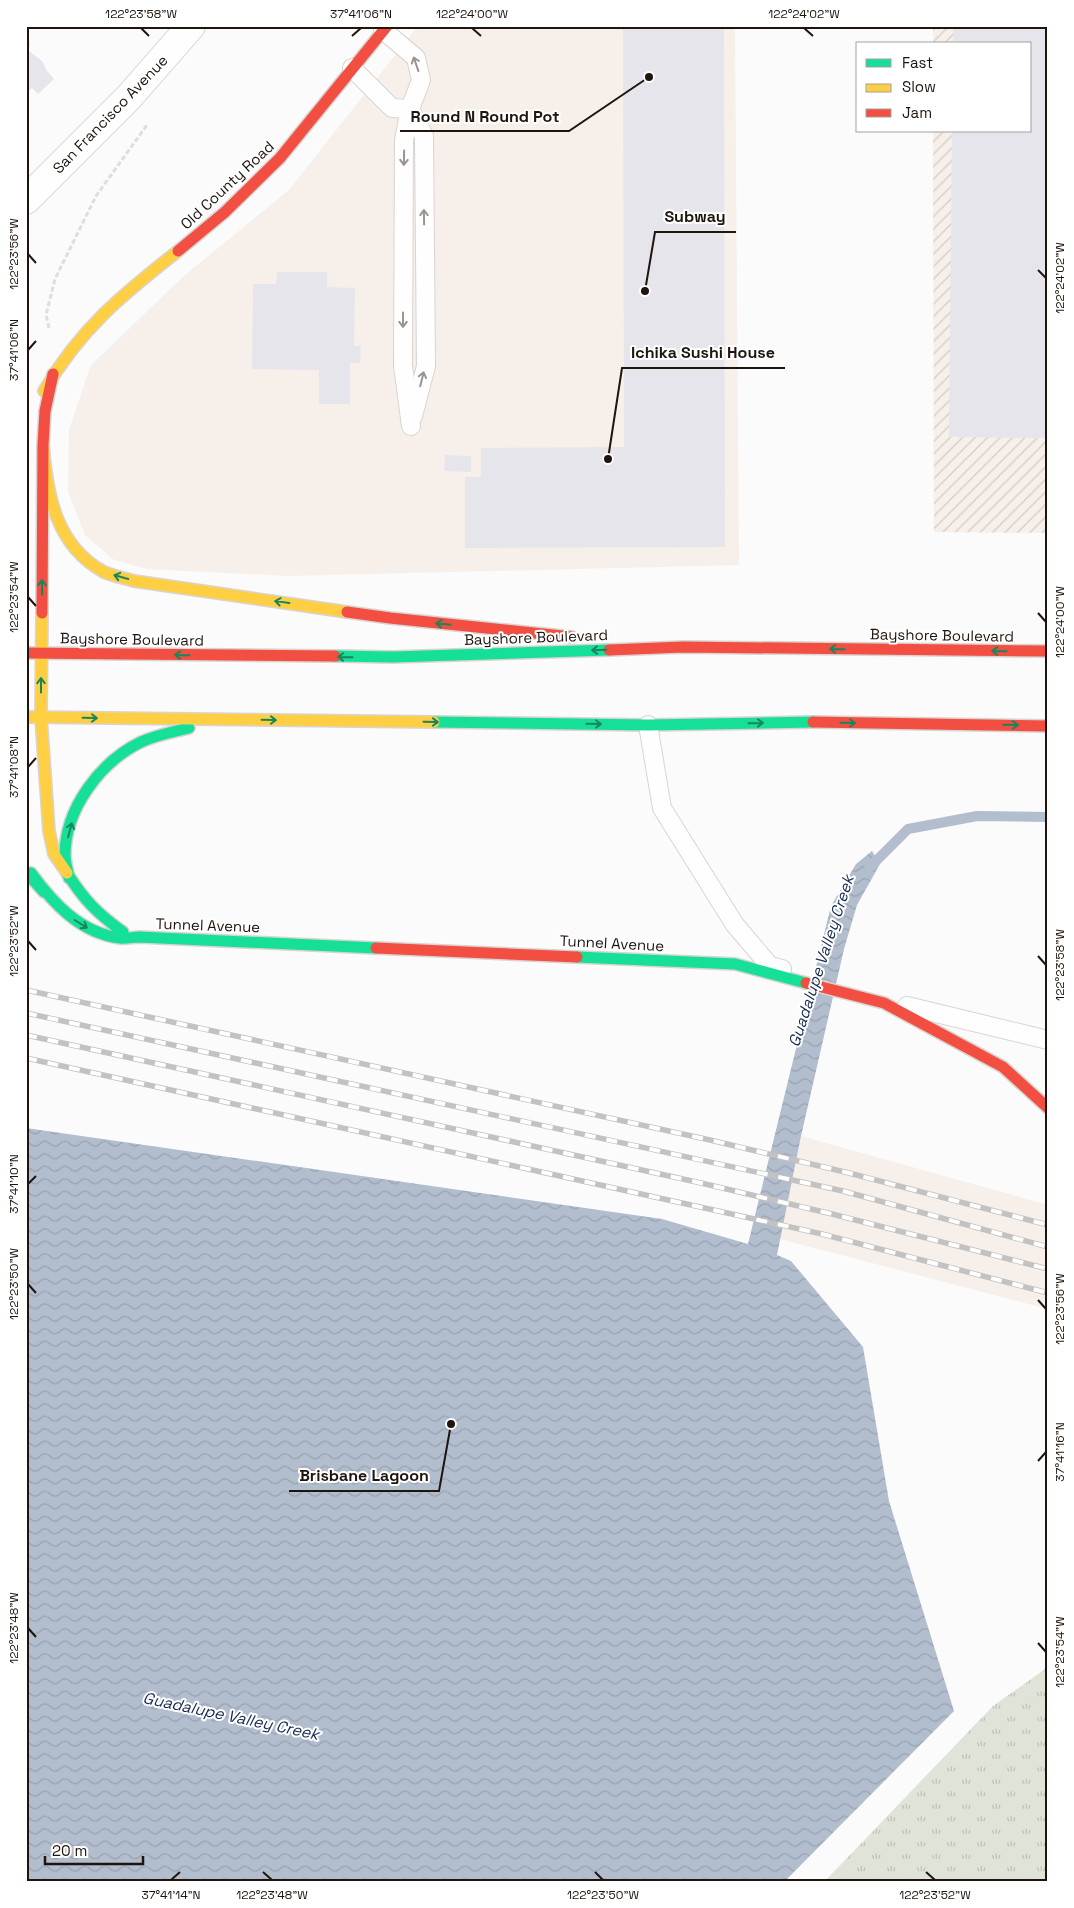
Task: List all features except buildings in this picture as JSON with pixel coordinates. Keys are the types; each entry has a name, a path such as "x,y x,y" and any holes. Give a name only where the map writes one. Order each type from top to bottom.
{"main road":[{"name":"Old County Road","path":"31,416 53,374 97,319 144,276 212,224 266,173 385,28"},
{"name":"Old County Road","path":"41,717 43,445 45,411 53,374"},
{"path":"43,445 45,480 53,512 64,537 83,559 106,572 134,581 390,618 683,647"},
{"name":"Bayshore Boulevard","path":"26,653 394,657 683,647 1048,651"},
{"path":"26,717 648,724 799,722 1048,726"},
{"name":"Tunnel Avenue","path":"41,717 48,831 54,854 83,898 121,932 139,937"},
{"path":"69,878 65,856 69,832 78,807 92,783 110,763 134,746 157,736 220,720"},
{"name":"Tunnel Avenue","path":"26,865 44,892 66,915 92,930 120,938 139,937 735,964 884,1003 1003,1068 1048,1108"},
{"path":"26,872 44,892"}],"street":[{"name":"San Francisco Avenue","path":"26,200 128,97 192,26"}],"lane":[{"path":"385,28 416,58 421,80 410,109 404,140 403,366 411,426 426,366 424,136 410,109"},
{"path":"352,68 392,108 410,109"},
{"path":"648,724 662,808 735,925 770,966 902,1004 1048,1040"}],"path":[{"path":"73,347 48,327 47,304 55,279 96,196 150,121"}],"shaded area":[{"path":"418,26 735,26 739,565 288,576 147,569 114,560 85,535 68,492 69,430 91,365 185,275 289,190"},
{"path":"933,26 1048,26 1048,533 934,532 933,132 1032,132 1032,42 933,42"},
{"path":"801,1136 1048,1205 1048,1309 780,1239"}],"green space":[{"path":"1048,1667 1048,1882 824,1882 993,1706"}],"water":[{"path":"872,851 880,864 857,905 844,949 801,1136 777,1255 791,1261 863,1347 889,1501 954,1711 784,1882 26,1882 26,1128 662,1219 748,1244 831,906 856,864"}],"waterway":[{"name":"Guadalupe Valley Creek","path":"869,868 908,829 977,816 1048,817"}],"railway":[{"path":"26,990 710,1140 849,1173 1048,1225"},
{"path":"26,1013 843,1191 1048,1247"},
{"path":"26,1035 701,1183 1048,1269"},
{"path":"26,1058 822,1234 1048,1293"}],"traffic: fast":[{"path":"335,656 393,657 609,650"},
{"path":"434,722 648,725 813,722"},
{"path":"69,878 65,855 71,821 78,804 99,774 126,751 141,742 189,728"},
{"path":"26,872 44,892"},
{"path":"31,873 69,915 92,930 106,935 122,938 139,937 376,948"},
{"path":"67,873 92,906 123,932"},
{"path":"577,957 735,964 806,983"}],"traffic: slow":[{"path":"44,391 72,349 87,331 120,298 178,251"},
{"path":"43,445 47,482 57,518 75,548 88,561 104,572 134,581 347,612"},
{"path":"42,613 41,717 49,831 54,854 67,873"},
{"path":"26,717 434,722"}],"traffic: jam":[{"path":"178,251 225,212 280,158 387,26"},
{"path":"42,613 43,445 45,411 53,374"},
{"path":"347,612 572,637"},
{"path":"609,650 683,647 1048,651"},
{"path":"26,653 335,656"},
{"path":"813,722 1048,726"},
{"path":"376,948 577,957"},
{"path":"806,983 884,1003 1003,1067 1048,1108"}],"place":[{"name":"Round N Round Pot","path":"649,77"},
{"name":"Subway","path":"645,291"},
{"name":"Ichika Sushi House","path":"608,459"},
{"name":"Brisbane Lagoon","path":"451,1424"}]}
